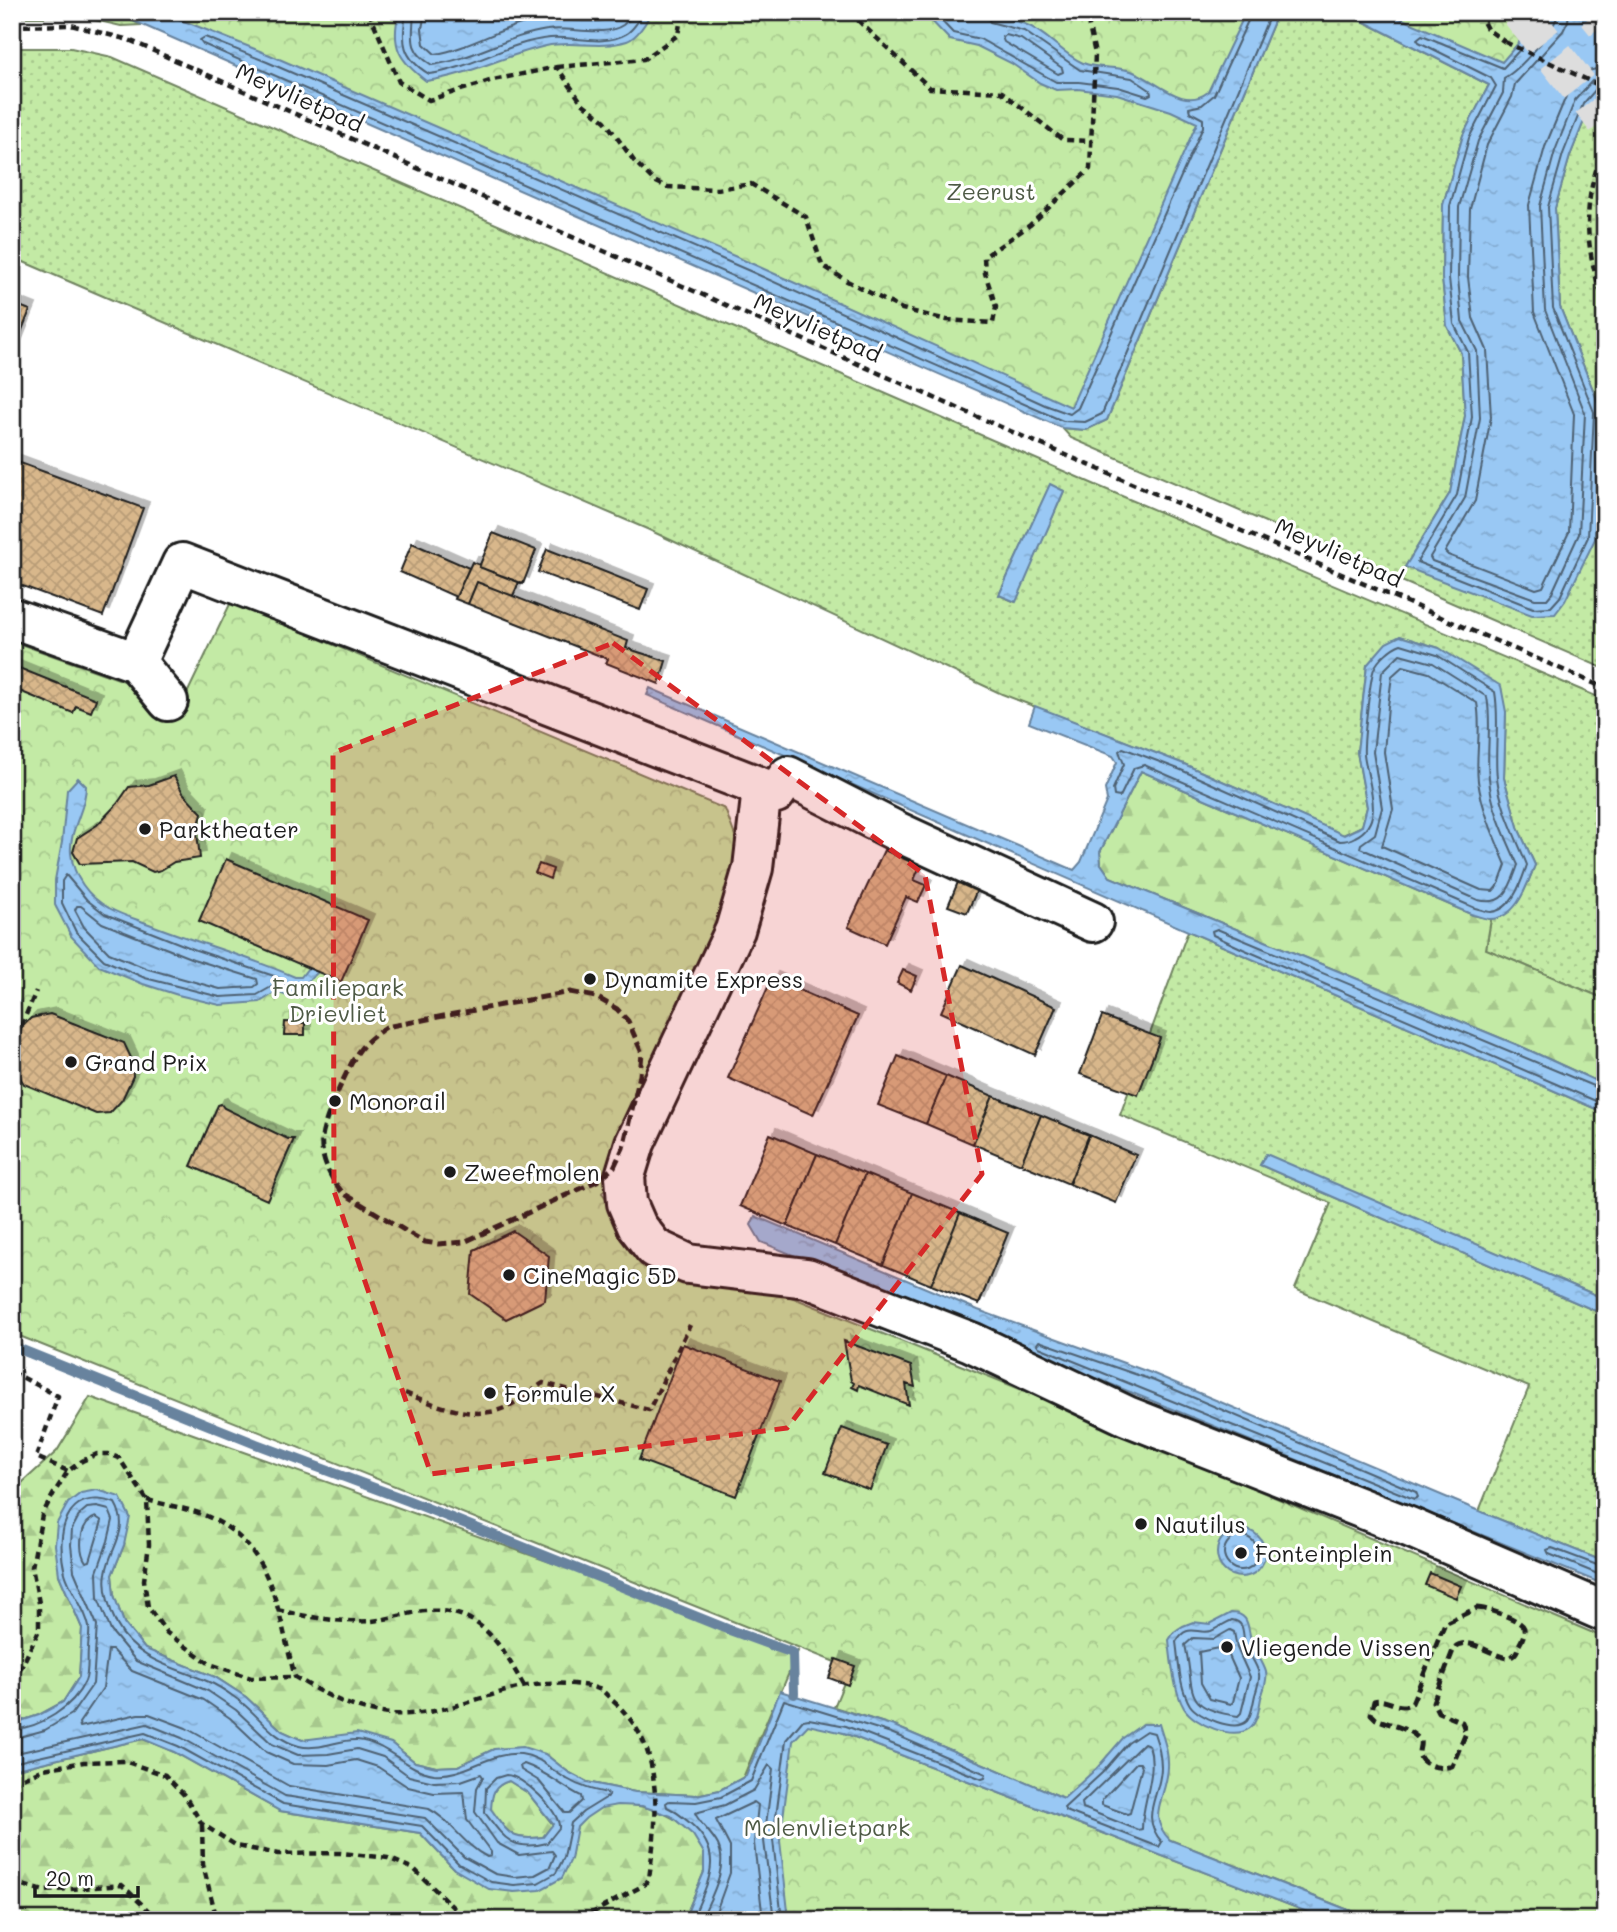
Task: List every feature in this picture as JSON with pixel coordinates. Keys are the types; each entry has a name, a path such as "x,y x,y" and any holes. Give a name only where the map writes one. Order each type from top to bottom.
{"lane":[{"path":"136,662 182,563 762,789 776,793 788,776 896,831 1093,922"},
{"path":"12,618 136,662 168,701"},
{"path":"762,789 753,868 735,930 635,1143 625,1176 627,1203 637,1226 654,1248 688,1264 807,1278 971,1342 1127,1416 1409,1527 1605,1612"}],"path":[{"path":"369,12 399,82 429,100 493,80 557,67 644,59 678,35 682,12"},
{"path":"849,12 930,88 1002,92 1063,140 1092,141"},
{"path":"557,67 582,103 605,121 634,160 654,181 667,187 717,189 751,184 806,217 822,265 847,281 902,309 947,320 993,323 996,307 985,273 984,257 1030,226 1090,169 1094,54 1084,12"},
{"path":"1478,12 1487,30 1505,42 1605,88"},
{"name":"Meyvlietpad","path":"12,26 71,25 129,40 964,411 1605,688"},
{"path":"1605,147 1597,165 1587,238 1593,273 1605,303"},
{"path":"12,1048 36,991"},
{"path":"405,1393 448,1408 476,1413 497,1411 543,1383 649,1410 690,1325"},
{"path":"12,1372 58,1396 36,1457 68,1471"},
{"path":"12,1680 22,1666 39,1630 39,1603 32,1567 43,1516 54,1493 68,1471 82,1461 97,1454 109,1454 119,1458 147,1500 149,1545 144,1580 148,1607 167,1633 210,1664 251,1678 295,1677 331,1698 369,1712 407,1714 456,1707 524,1686 570,1684 601,1690 625,1711 645,1740 654,1783 655,1827 649,1879 644,1885 579,1920"},
{"path":"147,1500 203,1515 226,1526 243,1539 260,1560 271,1581 295,1677"},
{"path":"277,1610 323,1620 373,1621 427,1611 461,1614 480,1626 501,1646 524,1686"},
{"path":"12,1783 43,1769 84,1762 124,1761 165,1775 185,1796 202,1824 237,1846 278,1854 341,1853 387,1858 414,1869 466,1920"},
{"path":"202,1824 203,1866 217,1920"},
{"path":"12,1882 44,1891 122,1885 158,1920"}],"highlighted area":[{"path":"613,643 925,875 982,1174 787,1428 431,1474 334,1191 333,753"}],"green space":[{"path":"12,12 113,12 142,25 121,26 82,17 12,17"},
{"name":"Zeerust","path":"125,12 1266,12 1084,425"},
{"path":"1278,12 1345,12 1489,85 1463,135 1443,205 1442,278 1447,326 1461,353 1465,416 1450,493 1405,567 1595,539 1601,410 1560,307 1555,208 1570,156 1590,106 1605,90 1605,669 1071,438 1062,428 1086,430 1107,420"},
{"path":"1364,12 1587,12 1517,83"},
{"path":"12,48 71,48 112,57 1098,486 1605,700 1605,999 1486,949 1491,919 1509,910 1520,898 1535,865 1519,830 1504,778 1506,712 1439,648 1400,636 1367,665 1357,752 1367,807 1362,826 1343,835 1184,764 1002,694 647,529 12,257","holes":["1050,485 1064,491 1015,602 999,595"]},
{"name":"Familiepark Drievliet","path":"231,602 725,809 738,844 718,942 621,1167 602,1193 668,1278 764,1286 1020,1389 1605,1638 1605,1920 1374,1920 1064,1798 894,1726 834,1707 850,1668 12,1333 12,641 183,702"},
{"path":"1141,771 1473,915 1491,919 1486,949 1605,999 1605,1085 1520,1046 1110,877 1101,864 1100,852"},
{"path":"1188,931 1605,1113 1605,1299 1266,1155 1260,1165 1605,1315 1605,1562 1479,1511 1529,1387 1295,1289 1331,1203 1120,1115"},
{"path":"90,1397 798,1651 746,1776 720,1790 696,1795 635,1792 587,1782 568,1772 545,1754 494,1749 458,1766 436,1767 415,1762 391,1743 327,1738 302,1740 282,1731 246,1697 215,1677 145,1649 124,1623 114,1595 112,1575 124,1545 59,1575 82,1628 79,1677 63,1702 39,1715 12,1724 12,1492 57,1451"},
{"name":"Molenvlietpark","path":"772,1708 844,1733 1328,1920 684,1920"},
{"path":"143,1739 174,1752 280,1811 420,1833 454,1869 571,1859 577,1827 589,1814 606,1806 625,1805 645,1807 665,1814 683,1825 696,1838 704,1853 705,1870 684,1920 12,1920 12,1770"},
{"path":"509,1781 528,1793 553,1825 543,1837 524,1838 512,1834 490,1809 494,1791"}],"water":[{"path":"113,12 161,12 270,55 755,265 1071,407 1197,123 1171,111 1117,94 1078,89 1056,90 977,46 950,40 923,12 975,13 1025,24 1083,63 1130,71 1171,93 1190,98 1208,92 1246,12 1278,12 1107,420 1086,430 1062,428"},
{"path":"399,12 650,12 641,29 627,41 606,45 556,44 456,75 426,81 410,67 399,52 396,35"},
{"path":"1345,12 1386,12 1502,62 1545,12 1605,12 1605,90 1590,106 1570,156 1555,208 1560,307 1601,410 1595,539 1565,601 1555,614 1532,615 1405,567 1450,493 1465,416 1461,353 1447,326 1442,278 1443,205 1463,135 1489,85"},
{"path":"1050,484 1064,491 1016,602 999,595"},
{"path":"1400,636 1439,648 1501,686 1506,712 1504,778 1519,830 1535,865 1520,900 1507,913 1490,919 1473,915 1141,771 1100,852 1101,864 1110,877 1520,1046 1605,1085 1605,1113 647,695 650,688 1074,870 1081,862 1107,800 1105,789 1117,762 1113,756 1029,723 1035,706 1184,764 1344,835 1362,826 1367,807 1357,752 1367,665 1386,643"},
{"path":"78,778 86,786 72,836 72,862 78,878 94,898 124,915 295,977 301,977 308,968 318,972 291,997 276,992 260,1002 220,1005 143,984 99,966 71,936 55,905 55,880 67,790"},
{"path":"1266,1154 1605,1299 1605,1315 1260,1165"},
{"path":"755,1216 978,1310 1154,1374 1605,1562 1605,1585 761,1242 751,1225"},
{"path":"97,1490 120,1497 130,1517 124,1545 112,1575 114,1595 124,1623 145,1649 215,1677 246,1697 282,1731 302,1740 357,1733 391,1743 415,1762 436,1767 458,1766 494,1749 523,1747 545,1754 568,1772 587,1782 635,1792 696,1795 720,1790 746,1776 780,1691 894,1726 1064,1798 1097,1768 1123,1738 1143,1724 1159,1724 1168,1761 1167,1778 1158,1814 1163,1831 1170,1840 1374,1920 1328,1920 844,1733 808,1725 793,1741 780,1841 789,1920 684,1920 704,1872 704,1853 693,1835 671,1816 642,1806 618,1805 601,1808 586,1818 577,1827 571,1859 562,1878 540,1890 514,1892 489,1889 454,1869 420,1833 280,1811 174,1752 143,1739 12,1770 12,1724 39,1715 63,1702 79,1677 82,1628 59,1575 55,1545 57,1523 68,1503 81,1493","holes":["509,1781 528,1793 553,1824 543,1837 523,1838 511,1834 491,1809 494,1791 504,1783"]},
{"name":"Fonteinplein","path":"1241,1529 1250,1530 1258,1536 1264,1544 1264,1562 1258,1570 1250,1576 1241,1577 1232,1576 1224,1570 1218,1562 1217,1553 1218,1544 1224,1536 1232,1530"},
{"path":"1231,1613 1245,1619 1252,1643 1266,1672 1255,1722 1243,1732 1234,1733 1205,1725 1184,1708 1175,1684 1169,1640 1174,1632 1183,1626 1193,1622 1210,1624"}],"building":[{"path":"12,303 30,310 12,355"},
{"path":"12,460 143,508 103,616 12,582"},
{"path":"493,533 536,550 523,584 479,567"},
{"path":"412,543 469,568 456,597 400,572"},
{"path":"547,549 648,589 640,610 538,572"},
{"path":"472,562 519,582 513,596 477,582 468,604 455,599"},
{"path":"477,582 628,641 626,648 666,661 659,684 606,663 608,659 468,604"},
{"path":"14,666 96,699 91,712 76,706 73,713 12,688"},
{"path":"174,776 183,793 202,813 197,833 200,858 174,862 153,872 132,862 80,864 73,852 77,838 97,825 129,787 149,785"},
{"path":"884,850 920,866 914,880 926,885 918,902 906,897 885,944 848,927"},
{"path":"226,859 368,920 341,982 199,921"},
{"path":"539,864 553,869 550,879 535,873"},
{"path":"958,882 977,890 967,913 948,906"},
{"path":"962,965 1056,1007 1035,1055 941,1012"},
{"path":"903,970 917,976 911,990 897,983"},
{"path":"772,978 858,1016 813,1115 728,1078"},
{"path":"50,1014 124,1043 132,1060 133,1076 122,1100 110,1113 96,1114 24,1084 12,1065 12,1052 21,1028 31,1018"},
{"path":"1102,1016 1160,1038 1138,1095 1080,1074"},
{"path":"285,1022 305,1023 305,1035 284,1035"},
{"path":"898,1056 946,1076 926,1124 878,1105"},
{"path":"946,1076 993,1096 973,1144 926,1124"},
{"path":"993,1096 1041,1115 1021,1164 973,1144"},
{"path":"221,1104 224,1108 288,1139 294,1139 267,1200 191,1166 218,1105"},
{"path":"1041,1115 1089,1135 1069,1184 1021,1164"},
{"path":"770,1134 817,1154 787,1226 740,1206"},
{"path":"1089,1135 1136,1155 1116,1203 1069,1184"},
{"path":"817,1154 865,1174 835,1245 787,1226"},
{"path":"865,1174 912,1193 883,1265 835,1245"},
{"path":"912,1193 960,1213 931,1285 883,1265"},
{"path":"960,1213 1008,1233 979,1304 931,1285"},
{"name":"CineMagic 5D","path":"513,1231 549,1256 545,1300 506,1319 470,1294 474,1250"},
{"path":"844,1341 911,1366 915,1387 906,1384 909,1405 859,1385 858,1390 852,1387 854,1383 851,1381"},
{"path":"683,1344 780,1381 736,1496 639,1460"},
{"path":"842,1428 887,1445 870,1490 825,1473"},
{"path":"1430,1573 1461,1586 1456,1598 1425,1585"},
{"path":"836,1659 855,1666 848,1685 829,1678"}],"waterway":[{"path":"12,994 15,1003 12,1010"},
{"path":"12,1346 793,1653 794,1694"}],"tunnel":[{"path":"1520,12 1605,120"},
{"path":"1596,12 1605,23"}],"railway":[{"path":"570,992 596,997 617,1009 628,1021 642,1053 640,1075 623,1148 614,1167 597,1181 464,1242 425,1242 343,1193 327,1167 323,1153 323,1130 342,1081 358,1052 367,1042 386,1027 570,992"},
{"path":"1477,1608 1517,1621 1524,1628 1524,1635 1516,1653 1509,1658 1473,1645 1460,1644 1454,1648 1433,1702 1438,1712 1462,1722 1466,1733 1452,1766 1432,1766 1420,1757 1417,1737 1376,1719 1371,1714 1374,1701 1402,1706 1412,1703 1445,1623 1477,1608"}],"place":[{"name":"Parktheater","path":"145,829"},
{"name":"Dynamite Express","path":"590,979"},
{"name":"Grand Prix","path":"71,1062"},
{"name":"Monorail","path":"335,1101"},
{"name":"Zweefmolen","path":"450,1172"},
{"name":"CineMagic 5D","path":"509,1275"},
{"name":"Formule X","path":"490,1393"},
{"name":"Nautilus","path":"1141,1524"},
{"name":"Fonteinplein","path":"1241,1553"},
{"name":"Vliegende Vissen","path":"1227,1647"}]}
